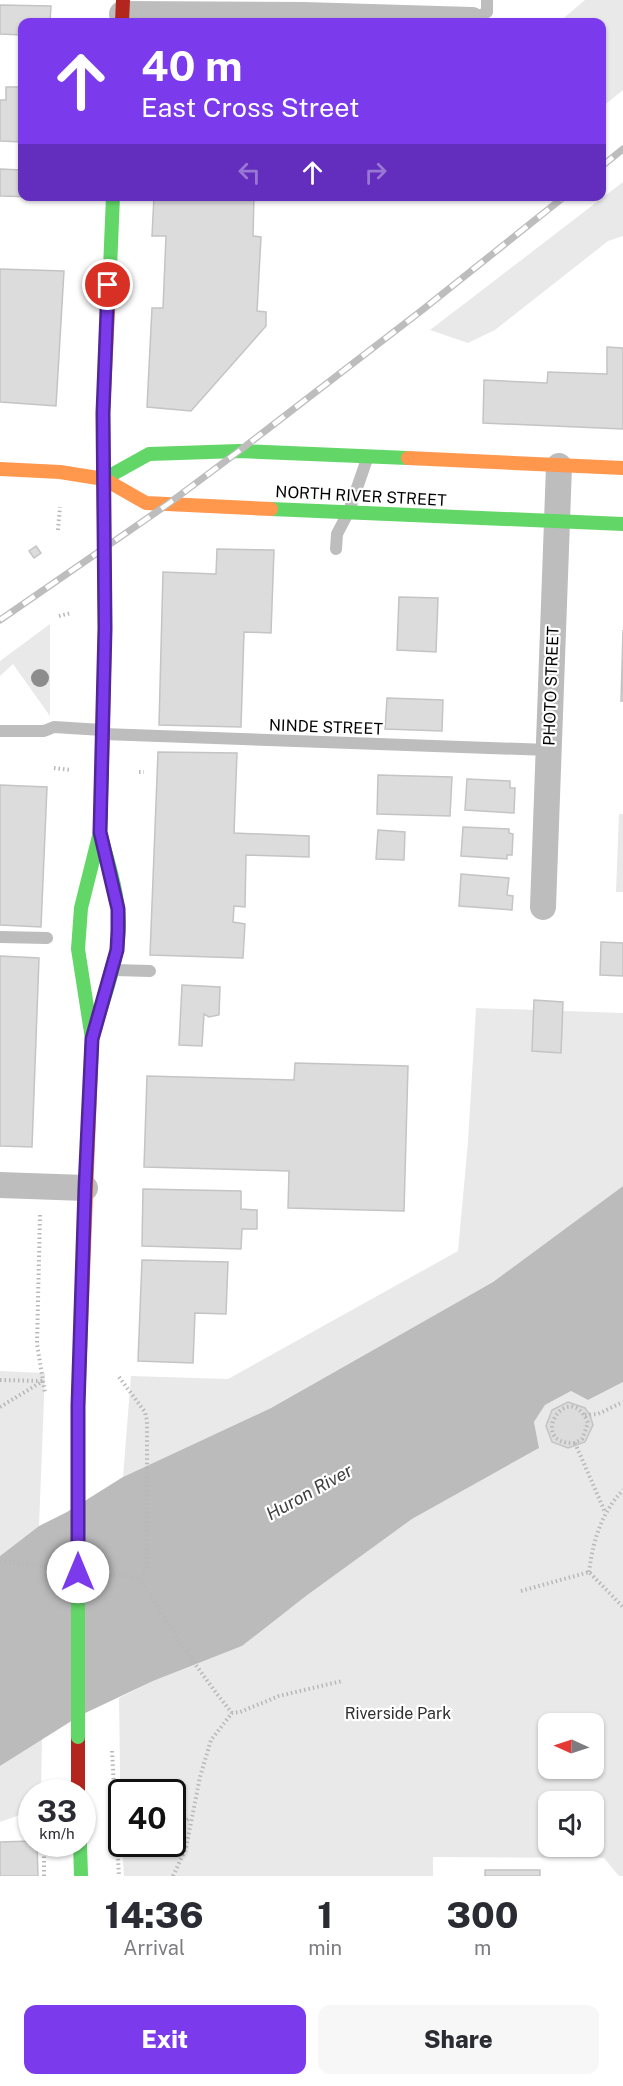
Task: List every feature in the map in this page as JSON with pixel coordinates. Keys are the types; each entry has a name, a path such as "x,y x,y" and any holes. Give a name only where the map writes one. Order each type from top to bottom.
{"street":[{"path":"122,12 404,18"},
{"path":"92,1039 97,969 78,949 81,908 100,832 105,628 103,413 113,201"},
{"path":"105,478 149,454 239,451 623,468"},
{"name":"PHOTO STREET","path":"543,907 560,466"},
{"name":"NORTH RIVER STREET","path":"0,469 60,472 105,478 146,503 623,524"},
{"path":"78,1779 78,1406 85,1188 97,969 117,950 118,909 100,832"},
{"path":"0,1185 85,1188"},
{"path":"80,1857 81,1876"}],"lane":[{"path":"476,18 486,12 487,0"},
{"path":"336,549 337,534 350,511 367,458"},
{"name":"NINDE STREET","path":"0,731 44,731 54,727 103,732 548,750"},
{"path":"0,937 47,938"},
{"path":"97,969 150,970"}],"path":[{"path":"58,530 60,507"},
{"path":"59,616 71,613"},
{"path":"54,768 74,770"},
{"path":"39,1215 37,1344 43,1381"},
{"path":"119,1377 145,1412 147,1421 147,1568 140,1578"},
{"path":"0,1380 43,1381"},
{"path":"0,1407 43,1381"},
{"path":"585,1415 598,1414 623,1402"},
{"path":"569,1407 578,1409 585,1415 588,1423 582,1438 576,1444 558,1440 553,1431 552,1420 558,1411 569,1407"},
{"path":"576,1444 605,1512"},
{"path":"589,1572 592,1547 605,1512 623,1490"},
{"path":"0,1561 58,1568"},
{"path":"521,1591 589,1572"},
{"path":"589,1572 623,1606"},
{"path":"105,1574 140,1578"},
{"path":"140,1578 164,1618 232,1713"},
{"path":"173,1876 186,1848 200,1778 211,1740 232,1713 279,1696 342,1681"},
{"path":"112,1761 114,1779"},
{"path":"186,1821 191,1818"},
{"path":"44,1857 44,1876"},
{"path":"119,1857 119,1876"}],"green space":[{"path":"585,0 623,0 623,90 606,104 606,18 564,18"},
{"path":"623,182 623,236 608,241 495,330 468,343 430,330 598,201 606,201 606,195"},
{"path":"50,624 50,716 13,664 0,676 0,661"},
{"path":"619,814 623,814 623,892 616,892"},
{"path":"476,1008 623,1013 623,1186 493,1282 271,1408 123,1477 131,1376 228,1379 458,1251 468,1142"},
{"path":"0,1371 45,1373 39,1526 0,1556"},
{"name":"Riverside Park","path":"623,1382 623,1876 619,1876 604,1858 433,1857 433,1876 124,1876 123,1857 186,1857 186,1779 120,1779 119,1698 153,1681 242,1646 412,1519 539,1448 534,1422 545,1405 571,1391 588,1400"},
{"path":"42,1739 41,1779 18,1779 18,1816 0,1822 0,1766"}],"water":[{"name":"Huron River","path":"623,1186 623,1382 588,1400 571,1391 545,1405 534,1422 539,1448 412,1519 242,1646 153,1681 81,1715 0,1766 0,1556 39,1526 67,1512 123,1477 271,1408 493,1282"}],"building":[{"path":"0,5 51,6 50,18 18,18 18,35 0,34"},
{"path":"6,87 18,87 18,142 0,141 0,100 6,100"},
{"path":"0,169 18,170 18,196 0,196"},
{"path":"154,201 254,201 253,236 261,237 257,311 266,312 266,326 191,411 147,407 152,308 163,308 166,236 152,236"},
{"path":"0,269 64,271 56,406 0,402"},
{"path":"607,347 623,348 623,429 483,423 484,380 547,383 548,372 607,374"},
{"path":"36,546 41,553 34,558 29,551"},
{"path":"217,549 274,550 271,633 244,632 241,727 159,725 163,572 216,574"},
{"path":"399,597 438,598 436,652 397,650"},
{"path":"623,630 623,701 621,701"},
{"path":"387,698 443,700 442,731 385,729"},
{"path":"158,752 237,753 234,833 309,836 309,857 246,855 245,907 234,906 233,922 245,924 243,958 150,955"},
{"path":"378,775 452,777 450,816 377,814"},
{"path":"467,779 510,781 510,788 515,788 514,813 465,810"},
{"path":"0,785 47,787 41,927 0,925"},
{"path":"463,827 509,829 509,833 513,834 512,855 507,855 507,859 461,856"},
{"path":"378,830 405,832 404,860 376,859"},
{"path":"461,874 509,878 507,895 513,896 512,910 459,906"},
{"path":"601,942 623,943 623,976 600,975"},
{"path":"0,956 39,958 32,1147 0,1146"},
{"path":"182,985 220,987 219,1015 209,1017 204,1014 202,1046 179,1045"},
{"path":"534,1000 563,1002 561,1053 532,1051"},
{"path":"295,1063 408,1066 404,1211 288,1208 289,1171 144,1167 147,1076 294,1080"},
{"path":"143,1189 241,1191 241,1209 257,1210 257,1229 242,1229 241,1249 142,1246"},
{"path":"142,1260 228,1262 226,1314 195,1313 193,1363 138,1361"},
{"path":"568,1402 585,1408 593,1425 585,1442 568,1448 552,1442 546,1426 552,1410"},
{"path":"18,1841 18,1857 37,1857 38,1876 0,1876 0,1842"},
{"path":"485,1870 540,1870 540,1876 485,1876"}],"railway":[{"path":"606,163 623,149"},
{"path":"0,620 168,504 239,451 421,311 559,201"}],"traffic: fast":[{"path":"109,293 113,201"},
{"path":"104,479 149,454 239,451 408,458"},
{"path":"271,509 623,524"},
{"path":"91,1067 92,1039 78,949 81,908 100,832 102,767"},
{"path":"95,1028 114,963 119,923 115,890 101,836"},
{"path":"78,1406 78,1737"},
{"path":"80,1857 81,1876"}],"traffic: slow":[{"path":"102,767 105,628 103,413 109,293"},
{"path":"408,458 623,468"},
{"path":"0,469 60,472 104,479 146,503 271,509"},
{"path":"78,1406 91,1067"}],"traffic: jam":[{"path":"122,18 123,0"},
{"path":"78,1737 78,1779"}],"route":[{"path":"78,1572 78,1406 92,1039 117,950 118,931 118,909 100,832 105,628 103,413 108,285"}]}
